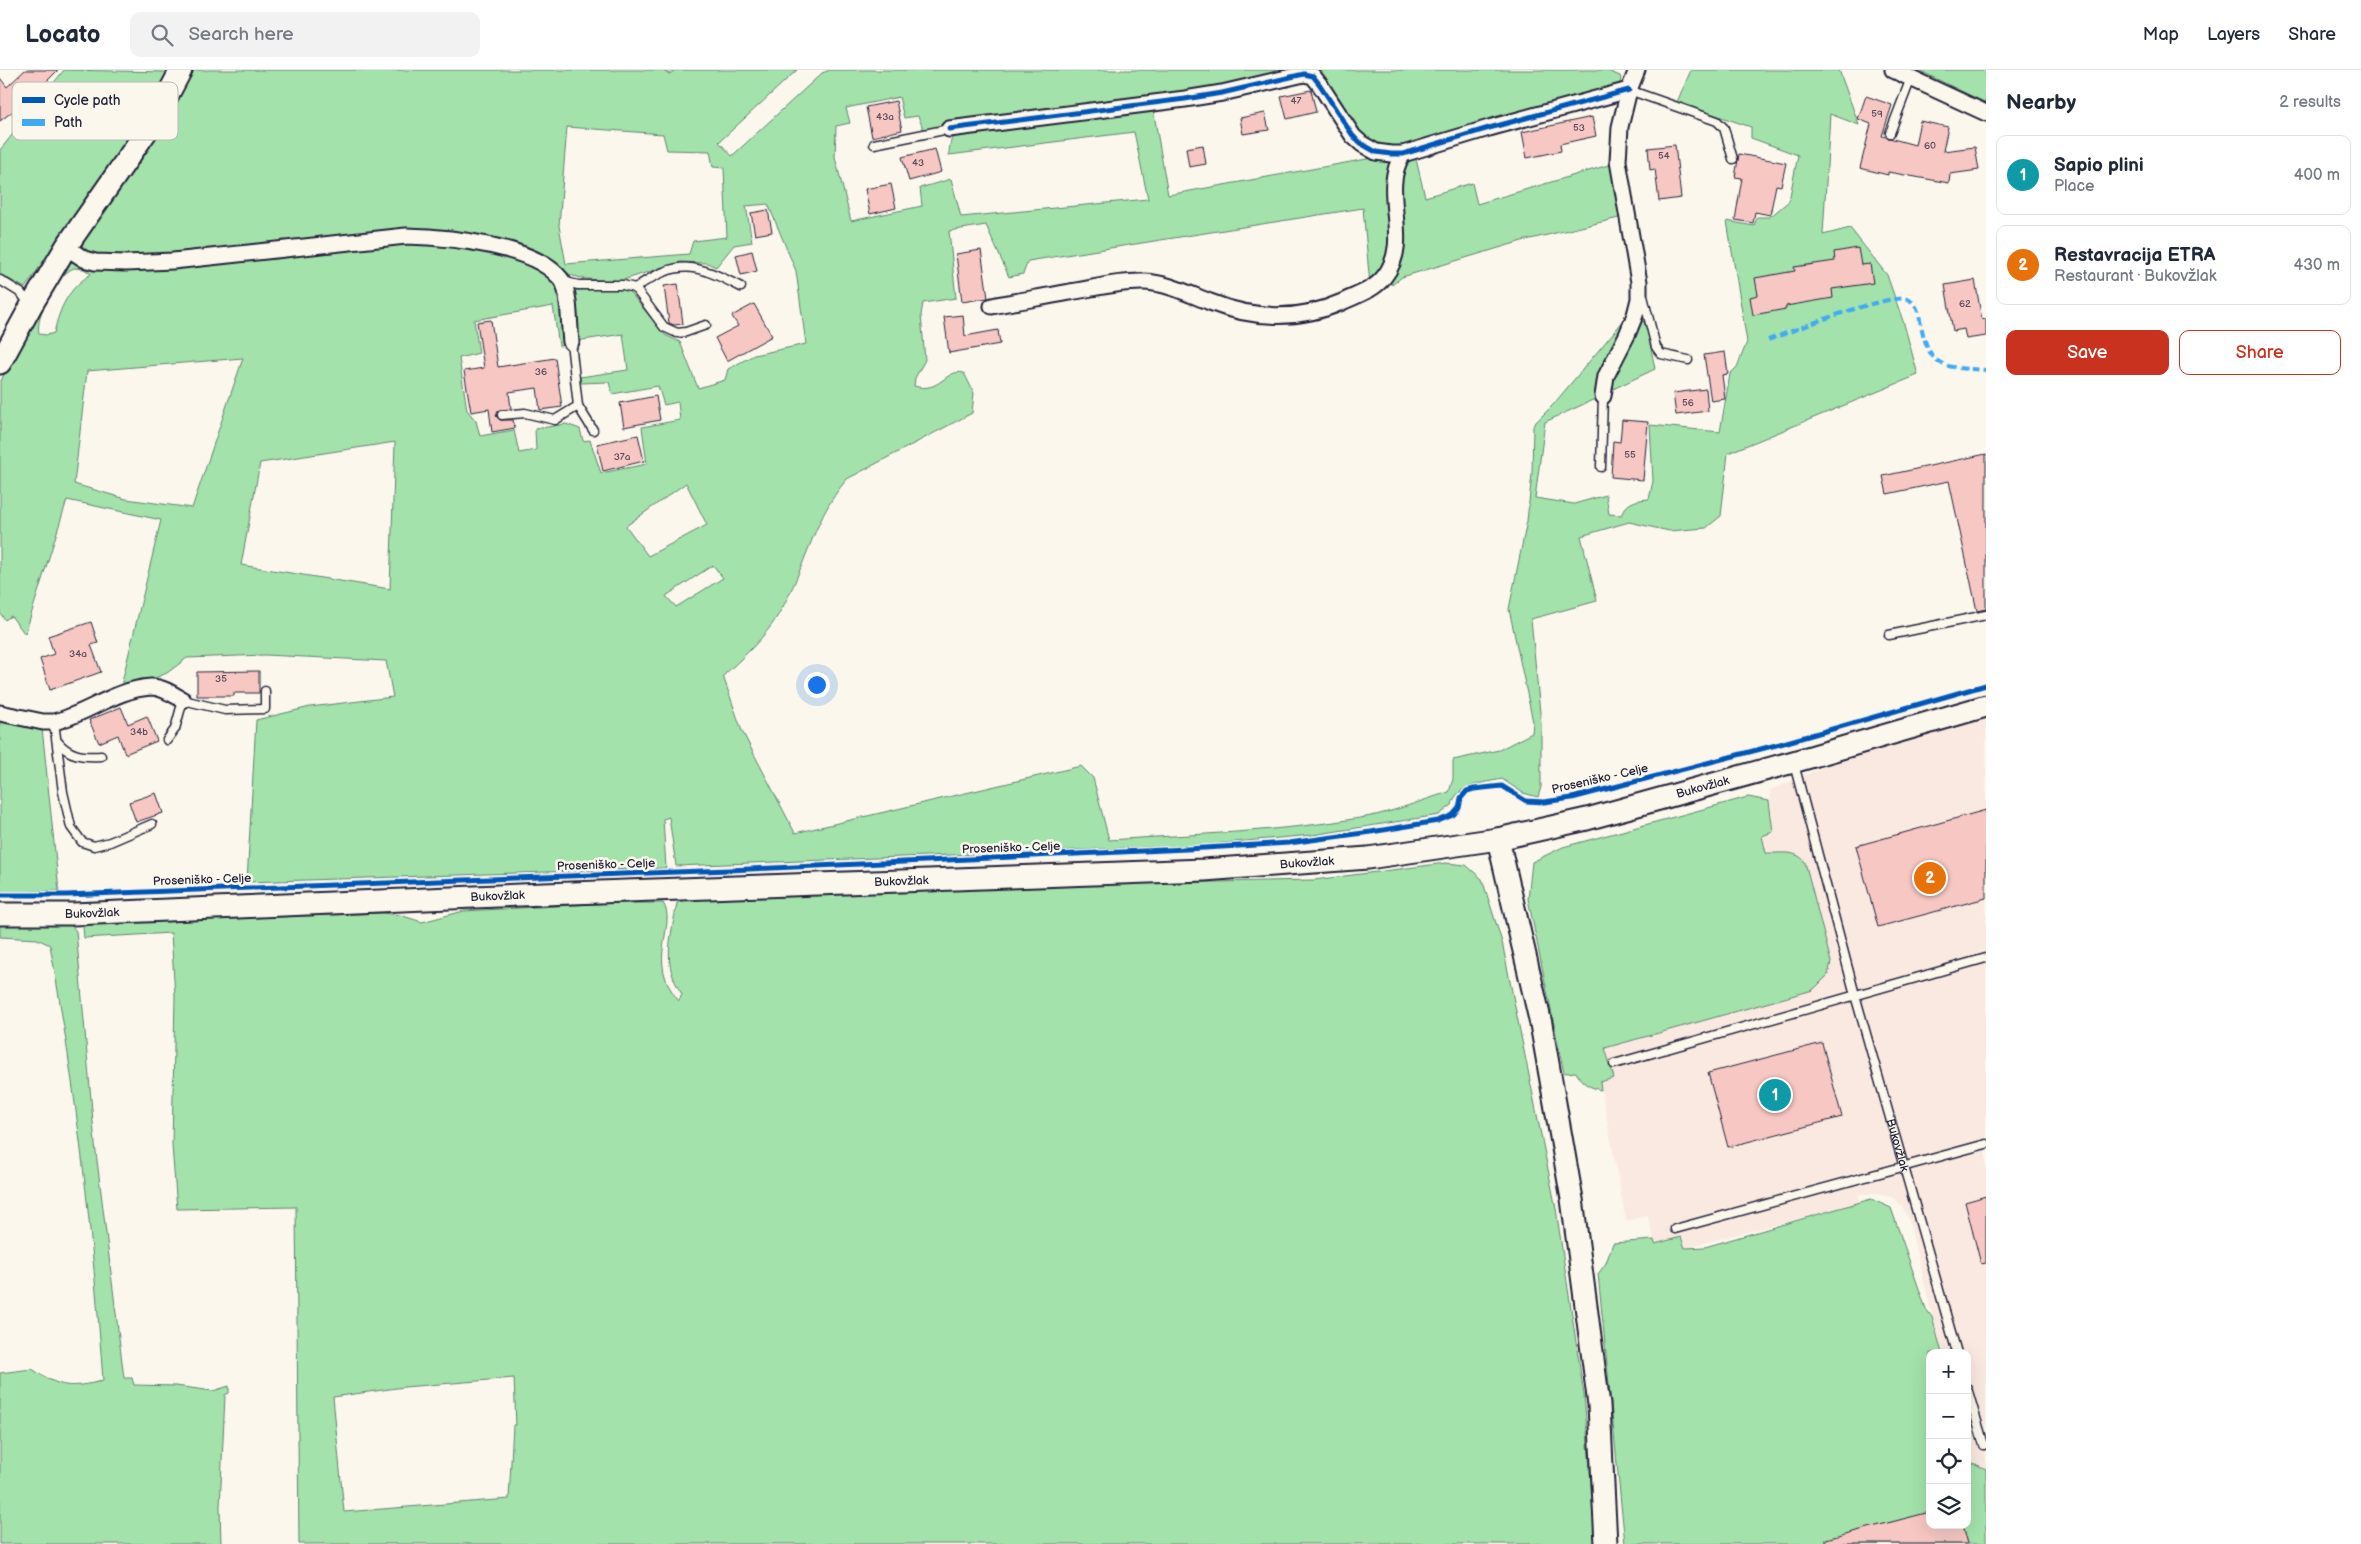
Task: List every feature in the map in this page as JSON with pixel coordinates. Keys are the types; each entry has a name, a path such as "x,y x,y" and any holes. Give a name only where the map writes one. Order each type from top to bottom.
{"main road":[{"path":"0,363 30,306 66,247 140,140"},
{"name":"Bukovžlak","path":"0,914 73,914 544,894 1204,870 1368,858 1498,840 1587,819 1986,706"},
{"path":"1498,840 1540,1024 1572,1199 1599,1405 1606,1544"}],"street":[{"path":"1603,396 1606,376 1627,335 1639,299 1638,282 1618,161 1620,127 1629,90 1637,70"},
{"path":"1893,70 1986,113"},
{"path":"949,129 1176,101 1222,93 1304,74 1313,76 1353,136 1362,144 1376,152 1403,154 1489,128 1629,90"},
{"path":"992,306 1110,284 1146,282 1174,287 1236,312 1261,316 1308,313 1338,304 1378,284 1390,269 1398,244 1393,176 1396,164 1403,154"},
{"path":"66,247 84,259 95,262 126,263 264,252 377,239 437,237 498,246 535,260 562,281 566,289 571,342"},
{"path":"0,713 43,722 54,722 124,693 151,687 166,690 184,700"}],"lane":[{"path":"1890,133 1911,78"},
{"path":"1629,90 1717,121 1724,128 1733,159"},
{"path":"874,144 949,129"},
{"path":"635,288 650,277 666,271 694,267 710,271 741,287"},
{"path":"0,280 20,293 30,306"},
{"path":"562,281 578,285 623,285 635,288 664,328 677,333 706,325"},
{"path":"1638,282 1656,348 1661,354 1688,360"},
{"path":"571,342 578,406 594,430"},
{"path":"1601,467 1603,396"},
{"path":"502,415 525,413 545,420 555,420 578,406"},
{"path":"1889,636 1986,615"},
{"path":"167,740 175,729 184,700 225,710 265,709 265,691"},
{"path":"54,722 63,792 71,827 82,842 94,846 102,844 152,824"},
{"path":"57,741 63,749 74,755 84,757 100,756"},
{"name":"Bukovžlak","path":"1793,762 1854,995 1956,1349"},
{"path":"1614,1064 1986,958"},
{"path":"1675,1229 1986,1144"},
{"path":"1969,1394 1984,1445"}],"shaded area":[{"path":"1986,717 1986,1469 1971,1462 1971,1349 1941,1349 1908,1218 1901,1205 1893,1198 1878,1193 1858,1194 1860,1203 1684,1248 1681,1238 1655,1244 1648,1216 1626,1221 1600,1082 1614,1078 1605,1048 1807,992 1773,853 1766,853 1762,836 1773,832 1770,790 1835,762"}],"green space":[{"path":"64,70 167,72 162,82 54,82"},
{"path":"194,70 662,70 670,74 675,70 797,70 719,142 732,156 822,73 830,70 1303,70 1222,87 971,121 924,131 918,116 904,118 899,97 846,108 850,123 836,126 835,157 851,221 922,206 920,188 951,179 961,217 1148,199 1134,132 949,155 949,152 950,143 955,132 1153,108 1168,195 1378,157 1392,160 1391,258 1370,285 1363,208 1028,261 1023,274 1009,277 986,225 949,231 956,298 923,303 921,315 925,360 915,378 914,386 931,387 952,374 964,373 974,393 972,413 847,479 824,513 784,606 756,644 723,676 742,731 795,833 1081,766 1093,778 1109,840 1238,832 1334,822 1387,812 1449,792 1453,779 1453,760 1499,750 1532,733 1533,722 1509,609 1527,521 1532,474 1533,425 1552,406 1624,320 1629,304 1633,302 1624,332 1597,379 1597,398 1545,422 1535,498 1574,504 1606,495 1609,514 1621,515 1632,502 1649,499 1653,481 1650,425 1720,432 1730,374 1737,367 1747,342 1727,221 1754,226 1757,217 1770,217 1789,201 1798,155 1751,138 1751,127 1677,102 1691,70 1839,70 1859,125 1830,114 1823,235 1850,228 1887,275 1904,324 1918,375 1728,453 1721,516 1706,528 1669,531 1629,522 1581,536 1597,601 1531,619 1541,723 1541,787 1538,797 1523,793 1502,779 1479,783 1465,789 1459,793 1452,805 1439,815 1312,835 1201,845 676,866 669,817 663,819 666,868 247,882 256,720 310,707 393,697 386,661 265,655 187,658 167,673 150,680 121,686 161,520 67,500 25,634 11,616 5,620 0,613 0,383 17,346 65,264 73,262 96,267 386,241 97,259 83,250 82,241 153,140 178,140 178,98","holes":["567,127 663,134 667,150 710,151 713,167 724,168 727,237 693,241 689,254 566,264 559,226","768,204 796,271 806,344 754,355 728,369 725,380 698,388 680,342 665,335 629,291 619,287 577,290 572,295 576,341 623,334 628,370 580,377 581,383 609,382 612,394 658,386 664,405 678,402 680,420 642,427 647,464 601,473 590,440 583,441 580,429 566,424 535,429 536,450 519,453 514,430 480,436 476,421 467,410 459,358 479,353 474,320 553,306 559,346 567,345 559,285 533,264 471,247 411,239 466,236 538,257 573,276 586,279 620,281 680,262 707,263 716,267 734,245 752,242 746,206","74,268 84,269 91,274 76,286 66,299 54,333 47,335 39,334 40,317 48,297 67,272","243,358 192,508 126,499 74,484 87,371","395,442 390,589 241,565 260,463","686,483 707,525 648,556 626,526","713,565 723,578 676,607 666,596"]},
{"path":"1307,70 1605,70 1620,76 1621,80 1619,85 1392,150 1366,142"},
{"path":"1918,70 1986,70 1986,103"},
{"path":"12,135 12,140 128,140 25,288 0,274 0,150"},
{"path":"1415,155 1425,197 1472,183 1477,204 1612,164 1623,217 1522,241 1402,277 1392,285 1389,278 1397,169"},
{"path":"1643,321 1647,328 1655,369 1609,391 1611,374 1638,322"},
{"path":"0,718 42,728 59,891 0,892"},
{"path":"1748,797 1769,801 1773,832 1762,836 1766,853 1797,855 1805,862 1831,962 1828,975 1813,990 1605,1048 1614,1078 1600,1082 1601,1090 1586,1084 1576,1072 1564,1073 1528,899 1532,862 1563,847"},
{"path":"1446,863 1466,865 1482,879 1502,942 1556,1209 1584,1395 1596,1544 299,1544 296,1207 177,1209 172,1146 175,996 171,933 84,938 83,927 90,924 383,913 400,915 422,922 464,911 612,903 663,903 667,912 663,958 664,972 669,986 679,1001 682,994 672,972 669,950 677,903 682,900 1015,886 1314,880","holes":["514,1378 516,1425 513,1425 509,1499 344,1512 333,1397 404,1387"]},
{"path":"0,924 66,924 72,926 76,931 95,1144 124,1378 132,1378 134,1385 176,1386 213,1391 229,1386 229,1393 225,1395 220,1507 221,1544 0,1544 0,1373 32,1369 51,1380 74,1386 103,1381 94,1272 76,1108 50,945 37,939 0,937"},
{"path":"1871,1199 1891,1208 1926,1309 1932,1317 1941,1349 1926,1349 1926,1529 1971,1529 1971,1462 1986,1469 1986,1544 1625,1544 1598,1274 1606,1263 1613,1243 1654,1240 1655,1244 1681,1237 1685,1248 1705,1247"}],"building":[{"path":"25,70 58,70 46,82 12,82"},
{"path":"0,78 7,87 12,82 12,112 0,121"},
{"path":"1311,90 1316,112 1287,119 1281,96"},
{"path":"1866,96 1892,105 1882,136 1915,145 1920,121 1948,127 1943,151 1975,147 1979,170 1950,174 1949,183 1888,172 1888,175 1860,168 1871,124 1858,119"},
{"path":"896,101 902,130 872,137 866,107"},
{"path":"1265,113 1269,130 1243,134 1240,118"},
{"path":"1592,117 1596,136 1560,144 1561,151 1527,158 1522,132"},
{"path":"1203,145 1206,164 1189,167 1186,148"},
{"path":"1675,145 1681,198 1659,201 1655,169 1650,170 1648,148"},
{"path":"935,149 941,172 909,181 902,157"},
{"path":"1739,154 1786,163 1781,186 1776,185 1770,215 1755,212 1753,223 1735,220 1742,178 1735,177"},
{"path":"891,184 896,208 870,214 865,189"},
{"path":"768,210 772,232 755,235 751,213"},
{"path":"1858,248 1861,265 1870,264 1873,283 1832,289 1833,298 1786,306 1786,309 1753,315 1750,297 1758,295 1755,278 1795,271 1794,267 1835,261 1834,252"},
{"path":"981,250 988,298 962,302 956,254"},
{"path":"752,251 757,271 741,275 736,255"},
{"path":"1975,280 1982,320 1986,319 1986,336 1966,339 1964,329 1953,331 1945,285"},
{"path":"678,284 683,324 674,325 669,323 664,286"},
{"path":"754,304 772,336 727,361 715,338 738,326 732,316"},
{"path":"963,315 965,336 998,330 1000,344 949,353 944,317"},
{"path":"491,320 498,367 555,358 562,407 540,410 537,388 509,392 511,409 499,410 496,416 500,420 513,420 515,428 492,432 489,409 471,412 464,371 484,368 477,322"},
{"path":"1725,352 1728,374 1722,375 1725,399 1711,401 1704,355"},
{"path":"1706,389 1708,411 1676,415 1673,393"},
{"path":"656,396 660,420 624,427 620,403"},
{"path":"1622,420 1648,422 1643,480 1611,477 1613,441 1620,442"},
{"path":"638,435 644,461 603,471 597,444"},
{"path":"1986,454 1986,609 1977,611 1949,481 1887,494 1883,476"},
{"path":"91,622 98,643 91,645 101,672 50,690 40,659 54,654 48,636"},
{"path":"259,671 259,693 234,693 234,696 197,696 197,672"},
{"path":"121,707 128,724 147,716 157,741 125,754 118,735 99,743 89,720"},
{"path":"156,793 163,813 136,822 129,802"},
{"path":"1986,810 1986,898 1878,927 1856,846"},
{"path":"1822,1043 1842,1117 1728,1147 1708,1073"},
{"path":"1986,1196 1986,1263 1981,1264 1965,1202"},
{"path":"1926,1513 1926,1529 1964,1529 1968,1544 1826,1544 1826,1539"}],"marked path":[{"path":"1768,340 1864,306 1884,301 1910,300 1916,307 1928,348 1933,357 1948,366 1986,370"}],"cycle path":[{"path":"949,129 1185,99 1222,93 1304,74 1313,76 1353,136 1362,144 1376,152 1403,154 1489,128 1629,90"},
{"name":"Proseniško - Celje","path":"0,895 66,895 729,870 1289,843 1438,821 1453,815 1459,808 1461,798 1467,791 1474,789 1502,786 1526,801 1544,802 1572,798 1780,744 1986,685"}],"place":[{"name":"Restavracija ETRA","path":"1930,878"},
{"name":"Sapio plini","path":"1775,1095"}]}
